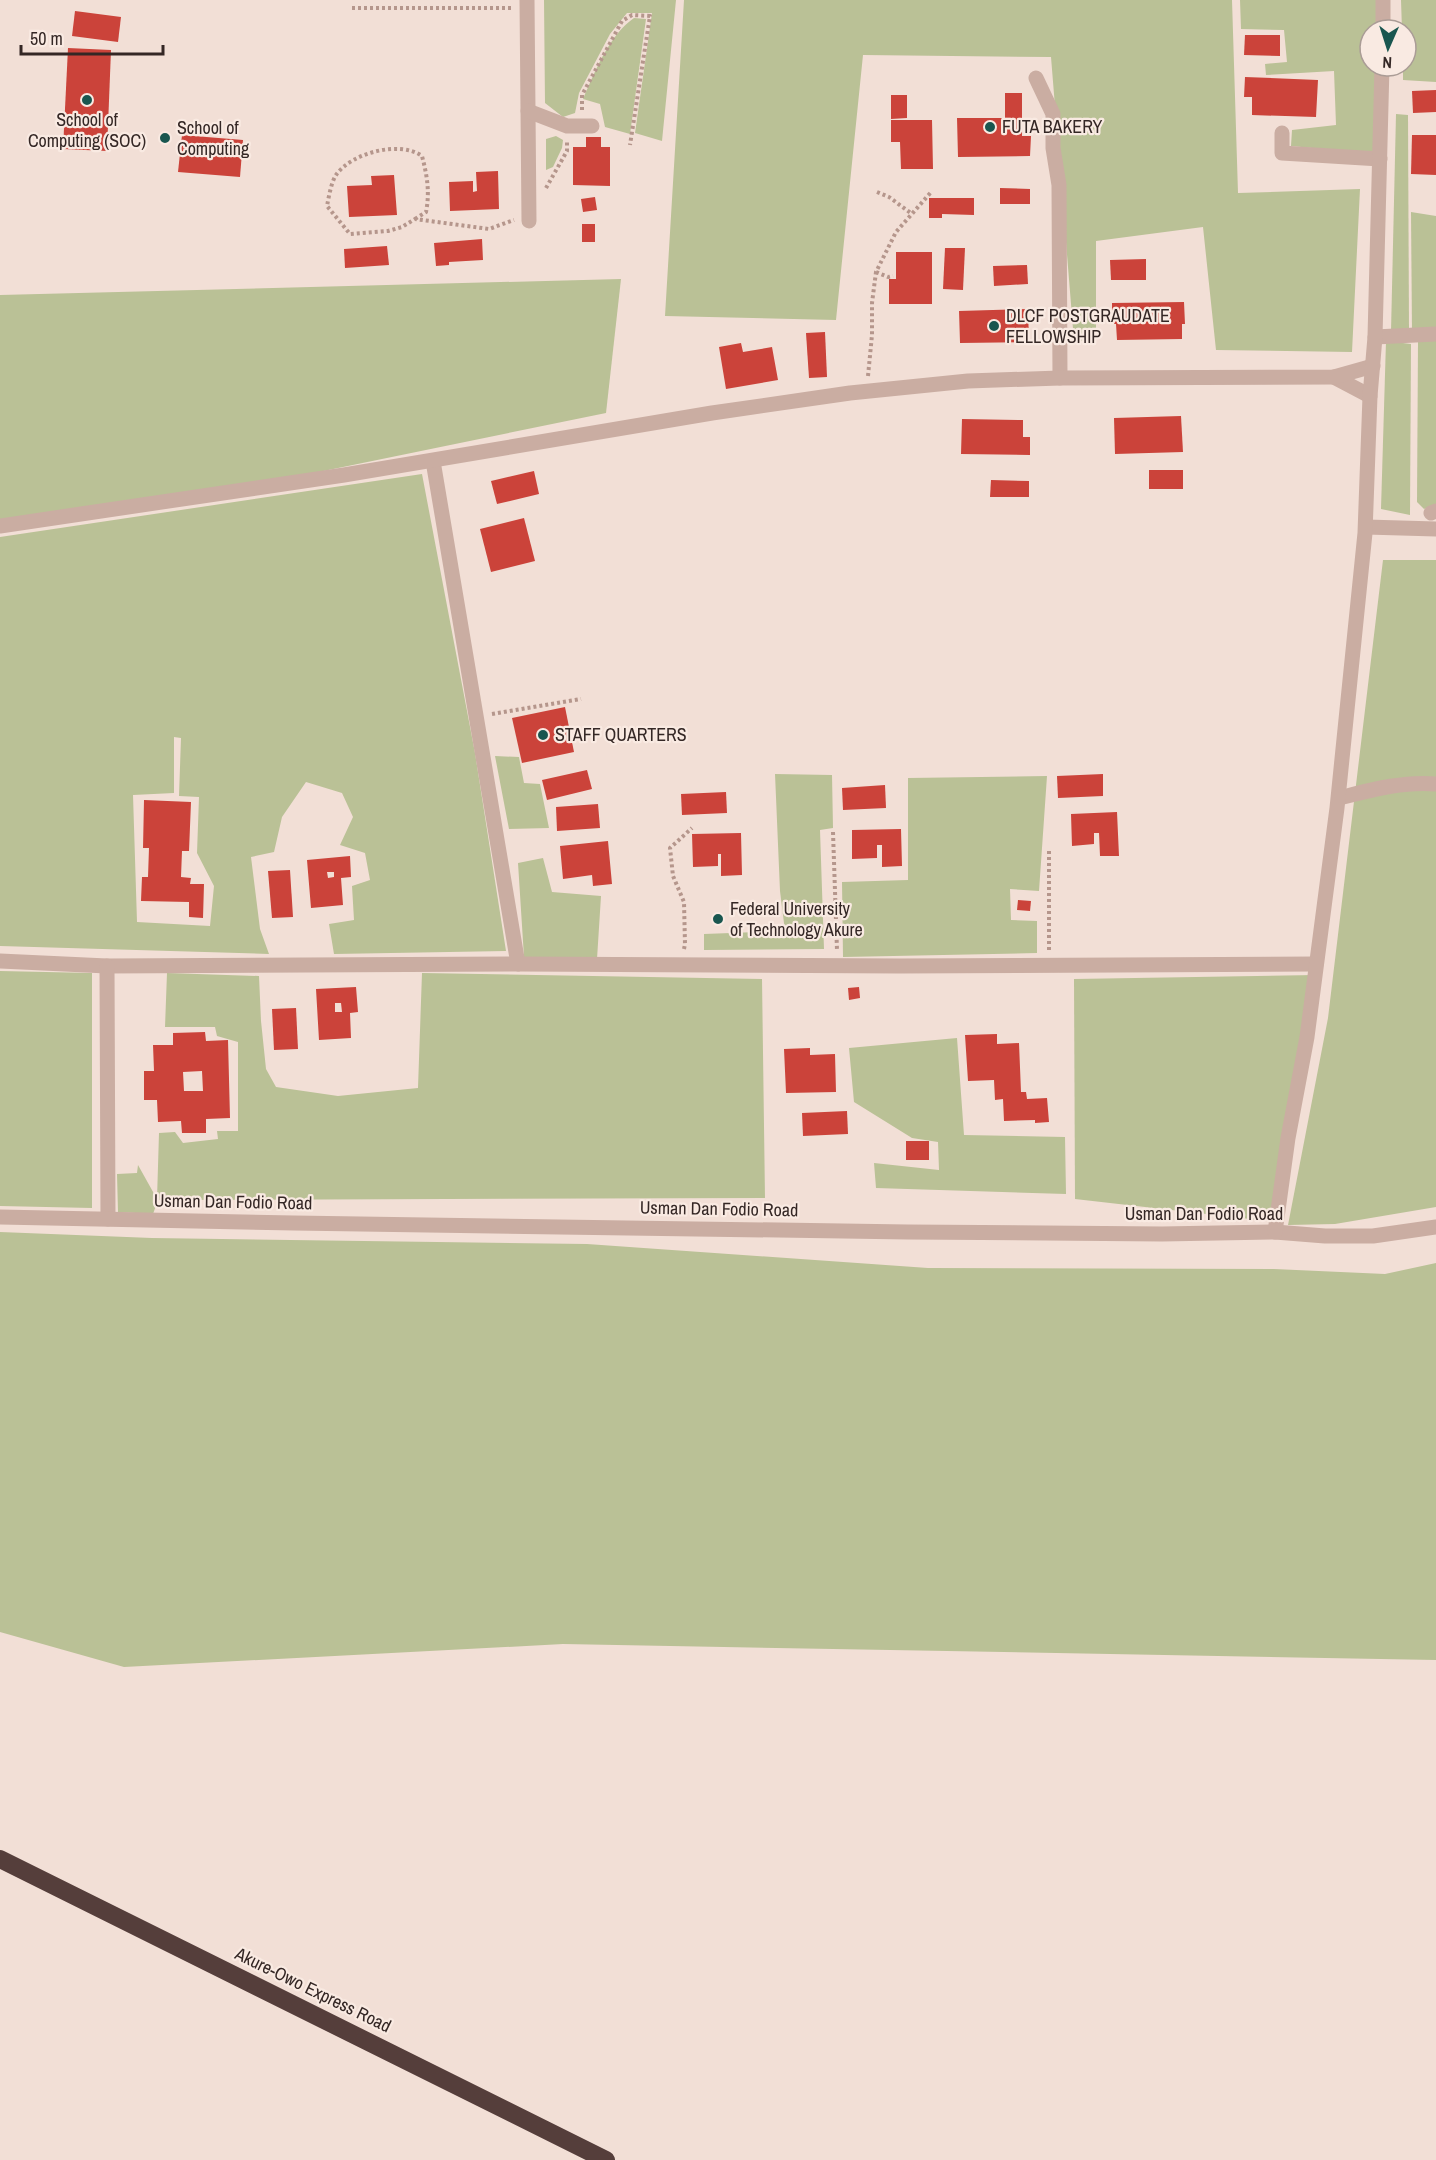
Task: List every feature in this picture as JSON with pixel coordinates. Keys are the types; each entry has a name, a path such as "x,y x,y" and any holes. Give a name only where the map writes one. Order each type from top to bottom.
{"highway":[{"name":"Akure-Owo Express Road","path":"0,1859 606,2160"}],"street":[{"path":"1383,0 1383,18"},
{"path":"527,4 529,221"},
{"path":"1036,78 1053,114 1053,148 1059,185 1060,378"},
{"path":"1275,1232 1288,1138 1307,1037 1339,798 1366,528 1370,396 1375,337 1382,78"},
{"path":"528,111 567,126 592,126"},
{"path":"1282,133 1282,153 1380,159"},
{"path":"1375,337 1436,334"},
{"path":"0,526 433,461 712,413 866,392 968,381 1060,378 1334,377 1373,366"},
{"path":"1334,377 1370,396"},
{"path":"433,461 518,964"},
{"path":"1366,528 1436,529"},
{"path":"1339,798 1384,787 1422,783 1436,784"},
{"path":"0,961 107,966 1316,964"},
{"path":"107,966 108,1219"},
{"name":"Usman Dan Fodio Road","path":"0,1217 908,1232 1162,1234 1275,1232 1325,1236 1373,1236 1436,1227"}],"path":[{"path":"352,8 527,4"},
{"path":"543,194 567,151 567,126 582,113 582,95 622,21 632,15 650,16 630,146"},
{"path":"415,219 426,212 429,198 422,156 414,150 391,149 372,152 354,160 337,174 327,206 350,234 388,231 402,227 415,219 489,229 513,220 529,221"},
{"path":"866,392 876,272 896,232 932,191"},
{"path":"877,192 889,197 912,214"},
{"path":"876,272 888,277 893,276"},
{"path":"477,717 581,699"},
{"path":"679,964 685,944 684,902 673,876 670,848 692,828"},
{"path":"833,832 837,966"},
{"path":"1049,849 1049,965"}],"green space":[{"path":"544,0 676,0 662,141 635,133 652,13 627,13 610,34 579,93 575,113 563,117 545,103"},
{"path":"684,0 1232,0 1238,193 1360,189 1352,352 1216,350 1203,227 1096,241 1096,341 1074,341 1051,57 863,55 836,320 665,316"},
{"path":"1240,0 1377,0 1377,18 1358,18 1358,78 1376,78 1374,154 1291,146 1292,130 1336,125 1334,71 1266,75 1265,64 1287,62 1284,30 1241,29"},
{"path":"1401,0 1436,0 1436,82 1403,80 1403,78 1418,78 1418,18 1402,18"},
{"path":"634,18 646,19 630,134 605,127 600,104 583,99 610,44 625,25"},
{"path":"1396,114 1408,115 1409,331 1391,332"},
{"path":"556,136 563,140 562,148 553,167 546,170 546,139"},
{"path":"1411,212 1436,216 1436,331 1412,332"},
{"path":"621,279 606,413 192,498 0,526 0,295"},
{"path":"1436,340 1436,504 1424,509 1417,502 1418,342"},
{"path":"1386,341 1411,344 1410,515 1381,509"},
{"path":"422,474 475,753 506,951 334,954 329,924 354,920 352,886 370,880 365,853 340,845 353,817 342,793 306,782 282,817 274,852 251,857 260,929 269,954 0,946 0,537","holes":["174,737 181,738 179,796 199,797 197,853 214,886 210,926 137,922 133,795 174,793"]},
{"path":"1383,560 1436,560 1436,1207 1335,1224 1288,1225 1328,1018"},
{"path":"495,756 519,757 524,783 540,784 549,828 509,829"},
{"path":"775,774 832,775 833,828 820,830 824,949 704,950 704,934 785,931 780,891"},
{"path":"1047,776 1039,891 1010,889 1011,920 1037,921 1037,953 843,957 842,882 908,880 908,778"},
{"path":"543,858 552,892 601,896 597,959 524,957 518,863"},
{"path":"0,971 92,973 92,1208 0,1206"},
{"path":"167,973 259,976 266,1069 276,1087 338,1096 418,1088 422,973 762,979 765,1198 158,1200 153,1214 118,1212 117,1174 137,1173 138,1165 157,1199 159,1133 175,1132 183,1143 218,1139 217,1131 238,1131 238,1042 217,1036 215,1027 165,1027"},
{"path":"1315,975 1276,1222 1075,1199 1074,979"},
{"path":"957,1038 964,1135 1065,1137 1066,1194 876,1188 874,1163 939,1170 938,1142 912,1138 854,1102 849,1048"},
{"path":"0,1232 152,1238 587,1244 928,1268 1274,1269 1385,1274 1436,1263 1436,1660 563,1644 124,1667 0,1632"}],"building":[{"path":"75,11 121,17 118,42 72,36"},
{"path":"1245,35 1280,35 1280,56 1244,55"},
{"name":"School of Computing (SOC)","path":"68,48 111,50 107,151 63,149"},
{"path":"1245,77 1318,80 1316,117 1252,115 1252,97 1244,97"},
{"path":"1436,90 1436,112 1413,113 1412,91"},
{"name":"FUTA BAKERY","path":"1005,93 1022,93 1022,136 1031,136 1030,156 958,157 957,118 1005,118"},
{"path":"891,95 907,95 907,118 891,119"},
{"path":"891,120 932,120 933,169 901,169 900,142 891,142"},
{"path":"182,135 243,140 240,177 178,172"},
{"path":"1412,135 1436,135 1436,175 1411,174"},
{"path":"586,137 601,137 601,147 610,147 610,186 573,185 573,147 586,147"},
{"path":"498,171 499,209 450,211 449,182 473,181 473,192 477,191 476,172"},
{"path":"394,175 397,215 349,217 347,186 372,185 371,176"},
{"path":"1000,188 1030,189 1030,204 1000,204"},
{"path":"595,197 597,210 583,212 581,199"},
{"path":"929,198 974,198 974,215 942,214 942,218 929,218"},
{"path":"582,224 595,224 595,242 582,242"},
{"path":"482,239 483,260 449,262 449,265 436,266 434,243"},
{"path":"387,246 389,265 345,268 344,249"},
{"path":"945,248 965,248 963,290 943,289"},
{"path":"896,252 932,252 932,304 889,304 889,279 896,279"},
{"path":"1146,259 1146,280 1111,280 1110,260"},
{"path":"1027,265 1028,284 994,286 993,266"},
{"path":"1184,302 1185,324 1182,324 1182,339 1117,340 1116,324 1112,324 1112,303"},
{"name":"DLCF POSTGRAUDATE FELLOWSHIP","path":"1028,309 1029,342 960,343 959,311"},
{"path":"825,332 827,377 809,378 806,333"},
{"path":"741,343 743,352 772,347 778,380 726,389 719,347"},
{"path":"1181,416 1183,452 1115,454 1114,418"},
{"path":"962,419 1023,420 1023,437 1030,437 1030,455 961,454"},
{"path":"1149,470 1183,470 1183,489 1149,489"},
{"path":"534,471 539,494 497,504 491,481"},
{"path":"991,480 1029,481 1029,497 990,497"},
{"path":"524,518 535,561 491,572 480,529"},
{"name":"STAFF QUARTERS","path":"565,707 574,752 522,763 512,718"},
{"path":"587,770 592,789 547,800 542,780"},
{"path":"1103,774 1103,796 1058,798 1057,776"},
{"path":"885,785 886,808 843,810 842,788"},
{"path":"726,792 727,813 682,815 681,794"},
{"path":"144,800 191,802 189,851 182,851 181,877 191,878 190,884 204,884 203,918 189,917 189,902 141,901 142,877 148,877 149,848 143,848"},
{"path":"598,804 600,828 557,831 556,807"},
{"path":"1117,812 1119,856 1100,856 1099,833 1094,833 1094,844 1072,846 1071,814"},
{"path":"901,829 902,866 882,867 882,845 877,845 877,858 852,859 852,830"},
{"path":"741,833 742,875 721,876 721,854 718,854 718,866 693,867 692,834"},
{"path":"608,841 612,884 593,886 592,875 563,879 560,846"},
{"path":"350,856 351,877 341,878 343,905 311,908 307,860","holes":["327,872 334,872 334,877 328,878"]},
{"path":"290,870 293,917 272,918 268,871"},
{"path":"1018,900 1031,901 1030,911 1017,910"},
{"path":"356,987 358,1012 350,1013 351,1038 319,1040 316,989","holes":["335,1003 341,1003 342,1012 335,1012"]},
{"path":"859,987 860,998 849,1000 848,988"},
{"path":"296,1008 298,1049 274,1050 272,1009"},
{"path":"205,1032 206,1041 228,1040 230,1118 206,1119 206,1133 182,1133 181,1121 158,1122 157,1100 144,1100 144,1071 154,1071 153,1045 173,1045 173,1033","holes":["202,1071 203,1091 184,1091 183,1072"]},
{"path":"997,1034 997,1044 1019,1043 1021,1092 1026,1092 1027,1099 1047,1098 1049,1122 1004,1121 1003,1099 995,1100 994,1080 968,1081 965,1035"},
{"path":"810,1048 810,1055 835,1054 836,1092 786,1093 784,1049"},
{"path":"847,1111 848,1134 803,1136 802,1113"},
{"path":"906,1141 929,1141 929,1160 906,1160"}],"place":[{"name":"School of Computing (SOC)","path":"87,100"},
{"name":"FUTA BAKERY","path":"990,127"},
{"name":"School of Computing","path":"165,138"},
{"name":"DLCF POSTGRAUDATE FELLOWSHIP","path":"994,326"},
{"name":"STAFF QUARTERS","path":"543,735"},
{"name":"Federal University of Technology Akure","path":"718,919"}]}
